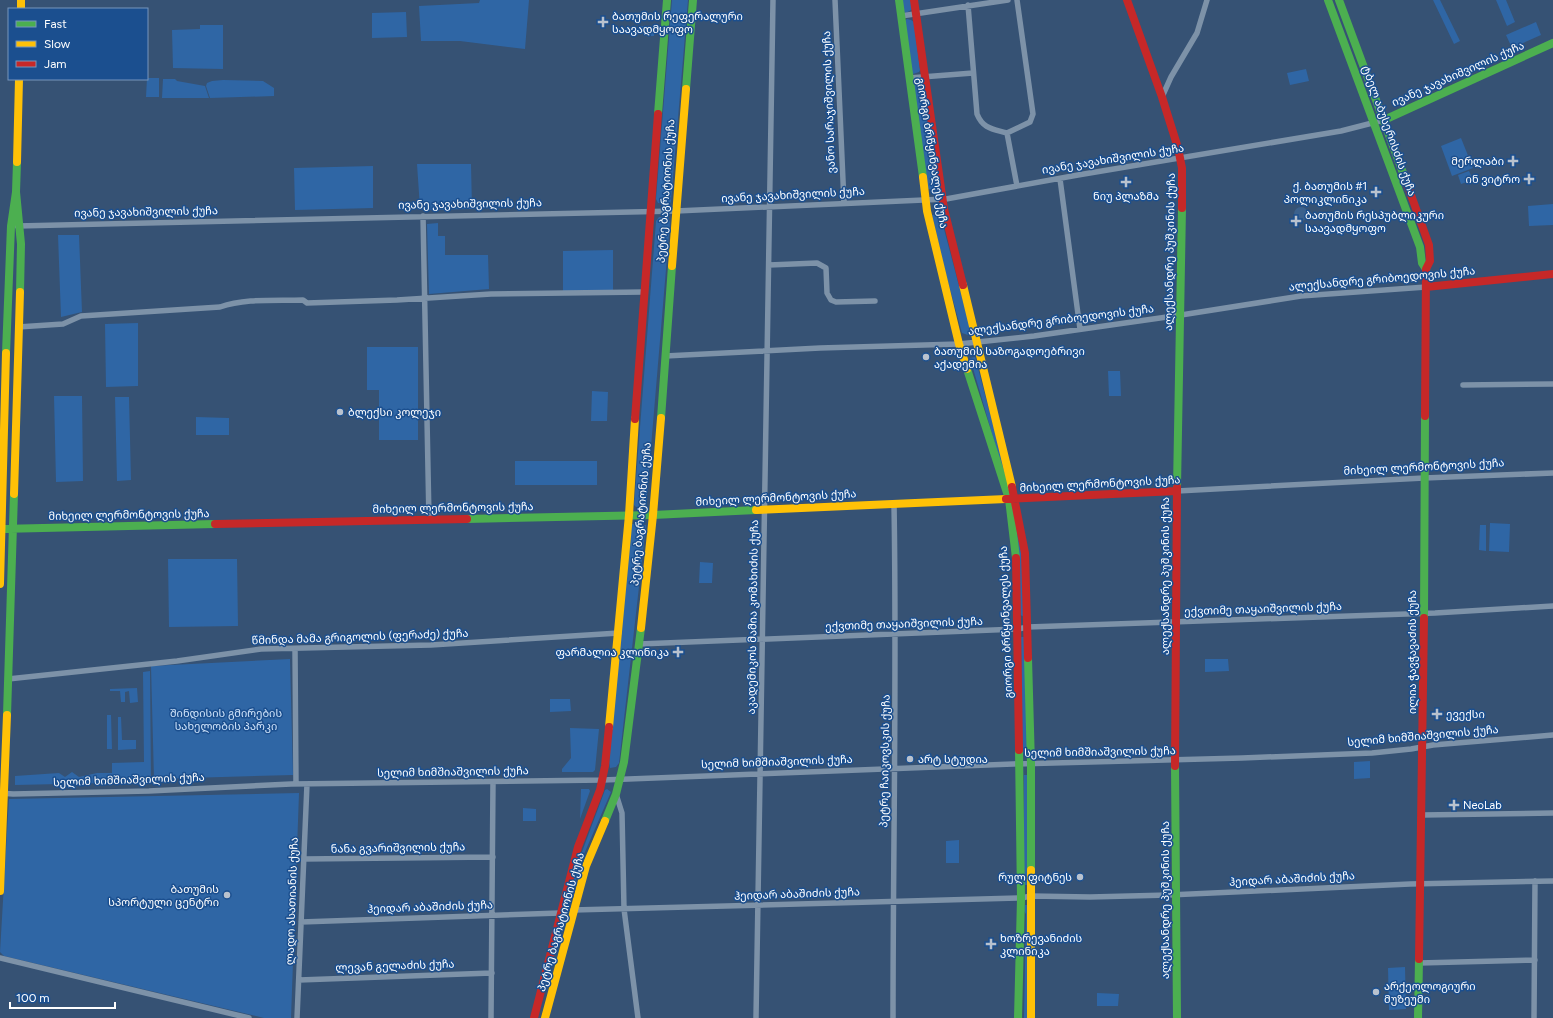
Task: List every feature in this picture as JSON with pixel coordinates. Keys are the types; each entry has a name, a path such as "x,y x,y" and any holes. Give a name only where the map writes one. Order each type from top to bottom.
{"street":[{"name":"პეტრე ბაგრატიონის ქუჩა","path":"534,1018 560,912 578,847 603,780 619,633 629,515 644,292 667,0"},
{"name":"პეტრე ბაგრატიონის ქუჩა","path":"545,1018 586,866 616,794 620,778 639,644 653,515 693,0"},
{"name":"აკადემიკოს მამია კომახიძის ქუჩა","path":"756,1018 773,0"},
{"name":"ვანო სარაჯიშვილის ქუჩა","path":"835,0 844,203"},
{"name":"გიორგი ბრწყინვალეს ქუჩა","path":"899,0 926,201 959,344 1012,499 1016,555 1020,764 1021,898 1018,1018"},
{"name":"გიორგი ბრწყინვალეს ქუჩა","path":"914,0 926,77 942,200 958,270 977,342 1025,554 1032,764 1031,1018"},
{"path":"901,16 1008,0"},
{"path":"968,5 977,114 980,122 986,127 1007,133 1030,122 1033,114 1017,0"},
{"name":"ალექსანდრე პუშკინის ქუჩა","path":"1127,0 1162,97 1181,159 1183,189 1177,491 1175,761 1177,1018"},
{"path":"1162,97 1171,77 1197,33 1207,0"},
{"name":"ტბელ აბუსერისძის ქუჩა","path":"1328,0 1420,247 1422,263 1426,269"},
{"name":"ტბელ აბუსერისძის ქუჩა","path":"1339,0 1429,245 1430,261 1426,269 1426,287"},
{"name":"ივანე ჯავახიშვილის ქუჩა","path":"11,226 650,212 942,200 1341,131 1374,123 1384,120 1553,43"},
{"path":"909,78 973,73"},
{"path":"0,584 11,226 16,192 19,80"},
{"path":"1007,133 1017,186"},
{"path":"1060,179 1080,329"},
{"path":"0,890 13,529 21,244 16,192"},
{"path":"423,216 429,520"},
{"path":"769,265 816,263 822,265 826,268 827,293 831,300 836,302 875,301"},
{"name":"ალექსანდრე გრიბოედოვის ქუჩა","path":"665,356 768,350 959,344 1034,336 1301,296 1426,287 1553,274"},
{"name":"ილია ჭავჭავაძის ქუჩა","path":"1418,1018 1422,815 1426,287"},
{"path":"18,327 63,324 81,316 220,307 232,303 243,302 303,300 307,303 491,294 644,292"},
{"path":"1463,385 1553,384"},
{"name":"მიხეილ ლერმონტოვის ქუჩა","path":"1,529 653,515 1553,473"},
{"name":"პეტრე ჩაიკოვსკის ქუჩა","path":"893,1018 892,902 896,634 894,504"},
{"name":"ექვთიმე თაყაიშვილის ქუჩა","path":"639,644 1018,629 1028,627 1176,623 1423,613 1553,606"},
{"name":"წმინდა მამა გრიგოლის (ფერაძე) ქუჩა","path":"8,679 177,661 261,649 431,645 619,633"},
{"path":"295,648 296,784"},
{"name":"სელიმ ხიმშიაშვილის ქუჩა","path":"3,793 149,791 296,784 493,782 558,779 603,780 620,778 895,768 1175,761 1365,753 1553,735"},
{"path":"492,1018 493,782"},
{"name":"ლადო ასათიანის ქუჩა","path":"297,1018 307,784"},
{"path":"616,794 622,813 624,909 638,1018"},
{"path":"1422,815 1553,813"},
{"name":"ნანა გვარიშვილის ქუჩა","path":"304,859 493,857"},
{"path":"1534,1018 1535,881"},
{"name":"ჰეიდარ აბაშიძის ქუჩა","path":"573,910 892,902 1021,898 1031,896 1090,897 1176,895 1421,884 1553,881"},
{"name":"ჰეიდარ აბაშიძის ქუჩა","path":"301,922 560,912"},
{"path":"0,958 249,1018"},
{"path":"1419,963 1535,960"},
{"name":"ლევან გელაძის ქუჩა","path":"299,980 492,973"}],"green space":[{"path":"480,0 529,0 525,49 460,41 421,41 419,6 479,3"},
{"path":"672,0 688,0 670,204 658,203 656,199"},
{"path":"902,0 911,0 913,9 906,13 903,11"},
{"path":"1433,0 1440,0 1460,41 1454,44"},
{"path":"1496,0 1506,0 1515,22 1507,26"},
{"path":"406,12 407,37 372,38 372,13"},
{"path":"907,19 914,22 920,70 919,72 913,74 904,21"},
{"path":"1536,22 1541,35 1512,48 1506,35"},
{"path":"200,25 223,25 223,69 173,68 172,30 200,29"},
{"path":"640,26 655,27 654,36 647,36 648,31 639,31"},
{"path":"1306,69 1309,81 1290,85 1287,73"},
{"path":"148,78 159,78 159,97 146,97"},
{"path":"163,79 175,79 177,81 205,86 209,98 162,98"},
{"path":"223,80 263,81 274,88 274,96 210,98 206,86 207,83"},
{"path":"921,82 923,86 936,186 932,189 926,188 913,87 915,83"},
{"path":"1461,138 1473,168 1452,176 1441,146"},
{"path":"417,164 471,164 472,209 425,210 420,208"},
{"path":"373,166 373,208 295,210 294,168"},
{"path":"1469,171 1473,180 1461,184 1458,175"},
{"path":"1553,204 1553,225 1529,226 1528,206"},
{"path":"940,214 971,331 968,335 962,333 932,215"},
{"path":"659,217 668,217 670,222 646,506 636,507 634,505 656,221"},
{"path":"438,223 438,236 445,236 445,255 488,255 489,289 429,294 427,224"},
{"path":"58,235 79,235 82,312 61,317"},
{"path":"613,250 613,292 563,293 563,251"},
{"path":"138,323 138,386 106,387 105,324"},
{"path":"367,347 418,347 418,440 379,440 379,390 367,390"},
{"path":"975,357 1009,485 1007,485 970,358"},
{"path":"1108,371 1120,371 1121,396 1109,396"},
{"path":"592,391 608,392 607,421 591,421"},
{"path":"54,396 82,396 83,481 56,482"},
{"path":"115,397 129,397 131,480 117,481"},
{"path":"196,417 229,418 229,435 196,435"},
{"path":"515,461 597,461 597,485 515,485"},
{"path":"1014,514 1022,555 1025,617 1020,615"},
{"path":"1490,523 1510,524 1509,552 1489,551"},
{"path":"631,524 646,525 619,763 616,767 610,768 609,762"},
{"path":"1480,525 1486,525 1486,551 1479,550"},
{"path":"168,559 237,559 238,626 169,627"},
{"path":"700,562 713,563 712,583 699,583"},
{"path":"1021,637 1025,637 1028,754 1022,753"},
{"name":"შინდისის გმირების სახელობის პარკი","path":"290,659 293,775 154,779 151,666"},
{"path":"1205,659 1228,659 1229,671 1205,672"},
{"path":"150,671 151,782 15,785 15,776 59,773 65,777 72,772 79,777 97,773 112,773 112,763 144,762 143,672"},
{"path":"137,688 138,702 130,703 129,691 125,692 125,702 121,702 120,691 110,691 110,689"},
{"path":"550,699 570,699 571,711 550,712"},
{"path":"107,715 111,715 112,749 107,749"},
{"path":"118,717 121,717 122,740 136,740 136,749 118,750"},
{"path":"570,728 599,729 595,770 593,772 562,772 562,769 571,758"},
{"path":"1370,761 1370,778 1354,779 1354,762"},
{"path":"1024,775 1028,775 1029,885 1025,885 1024,883"},
{"path":"581,789 589,789 590,791 580,819"},
{"path":"607,789 611,792 581,861 572,895 570,894 579,860 605,790"},
{"path":"299,793 291,1018 264,1018 4,956 0,952 9,799"},
{"path":"523,808 536,809 536,821 523,821"},
{"path":"959,840 959,863 946,863 946,841"},
{"path":"1025,905 1027,905 1029,1018 1024,1018"},
{"path":"1405,967 1406,1009 1389,1010 1388,968"},
{"path":"1097,993 1119,994 1118,1006 1097,1006"}],"shaded area":[{"path":"1301,207 1306,209 1308,214 1306,219 1301,221 1296,219 1294,214 1296,209"}],"traffic: fast":[{"path":"658,114 667,0"},
{"path":"686,89 693,0"},
{"path":"899,0 923,177"},
{"path":"1328,0 1420,247 1422,263 1426,269"},
{"path":"1339,0 1406,181"},
{"path":"1384,120 1553,43"},
{"path":"6,353 11,226 16,192 17,162"},
{"path":"16,192 21,244 20,292"},
{"path":"1177,487 1182,208"},
{"path":"661,418 672,266"},
{"path":"967,369 1009,499 1016,558"},
{"path":"1424,618 1425,416"},
{"path":"7,715 14,494"},
{"path":"467,519 653,515 756,510"},
{"path":"0,529 215,524"},
{"path":"605,821 616,794 624,762 641,628"},
{"path":"1028,658 1031,764 1031,870"},
{"path":"1018,1018 1021,898 1019,750"},
{"path":"1175,766 1177,1018"},
{"path":"1418,1018 1419,959"}],"traffic: slow":[{"path":"21,0 21,8"},
{"path":"17,162 19,80"},
{"path":"672,266 686,89"},
{"path":"923,177 927,211 959,344 967,369"},
{"path":"963,285 1012,487"},
{"path":"14,494 20,292"},
{"path":"0,584 6,353"},
{"path":"641,628 653,515 661,418"},
{"path":"609,727 629,515 635,419"},
{"path":"756,510 1006,499"},
{"path":"0,891 7,715"},
{"path":"545,1018 586,866 605,821"},
{"path":"1031,870 1031,1018"}],"traffic: jam":[{"path":"914,0 944,209 963,285"},
{"path":"1127,0 1162,97 1178,148 1182,168 1182,208"},
{"path":"635,419 658,114"},
{"path":"1406,181 1429,245 1430,261 1426,269 1425,416"},
{"path":"1426,287 1553,274"},
{"path":"1012,487 1025,553 1028,658"},
{"path":"1175,766 1177,487"},
{"path":"1006,499 1177,491"},
{"path":"215,524 467,519"},
{"path":"1016,558 1019,750"},
{"path":"1419,959 1424,618"},
{"path":"534,1018 578,847 600,790 605,766 609,727"}],"place":[{"name":"ბათუმის რეფერალური საავადმყოფო","path":"603,22"},
{"name":"მერლაბი","path":"1513,161"},
{"name":"ინ ვიტრო","path":"1529,179"},
{"name":"ნიუ პლაზმა","path":"1126,182"},
{"name":"ქ. ბათუმის #1 პოლიკლინიკა","path":"1376,192"},
{"name":"ბათუმის რესპუბლიკური საავადმყოფო","path":"1296,221"},
{"name":"ბათუმის საზოგადოებრივი აქადემია","path":"926,357"},
{"name":"ბლექსი კოლეჯი","path":"340,412"},
{"name":"ფარმალია კლინიკა","path":"678,652"},
{"name":"ევექსი","path":"1437,714"},
{"name":"არტ სტუდია","path":"910,759"},
{"name":"NeoLab","path":"1454,805"},
{"name":"რულ ფიტნეს","path":"1080,877"},
{"name":"ბათუმის სპორტული ცენტრი","path":"227,895"},
{"name":"ხოზრევანიძის კლინიკა","path":"991,944"},
{"name":"არქეოლოგიური მუზეუმი","path":"1376,992"}]}
